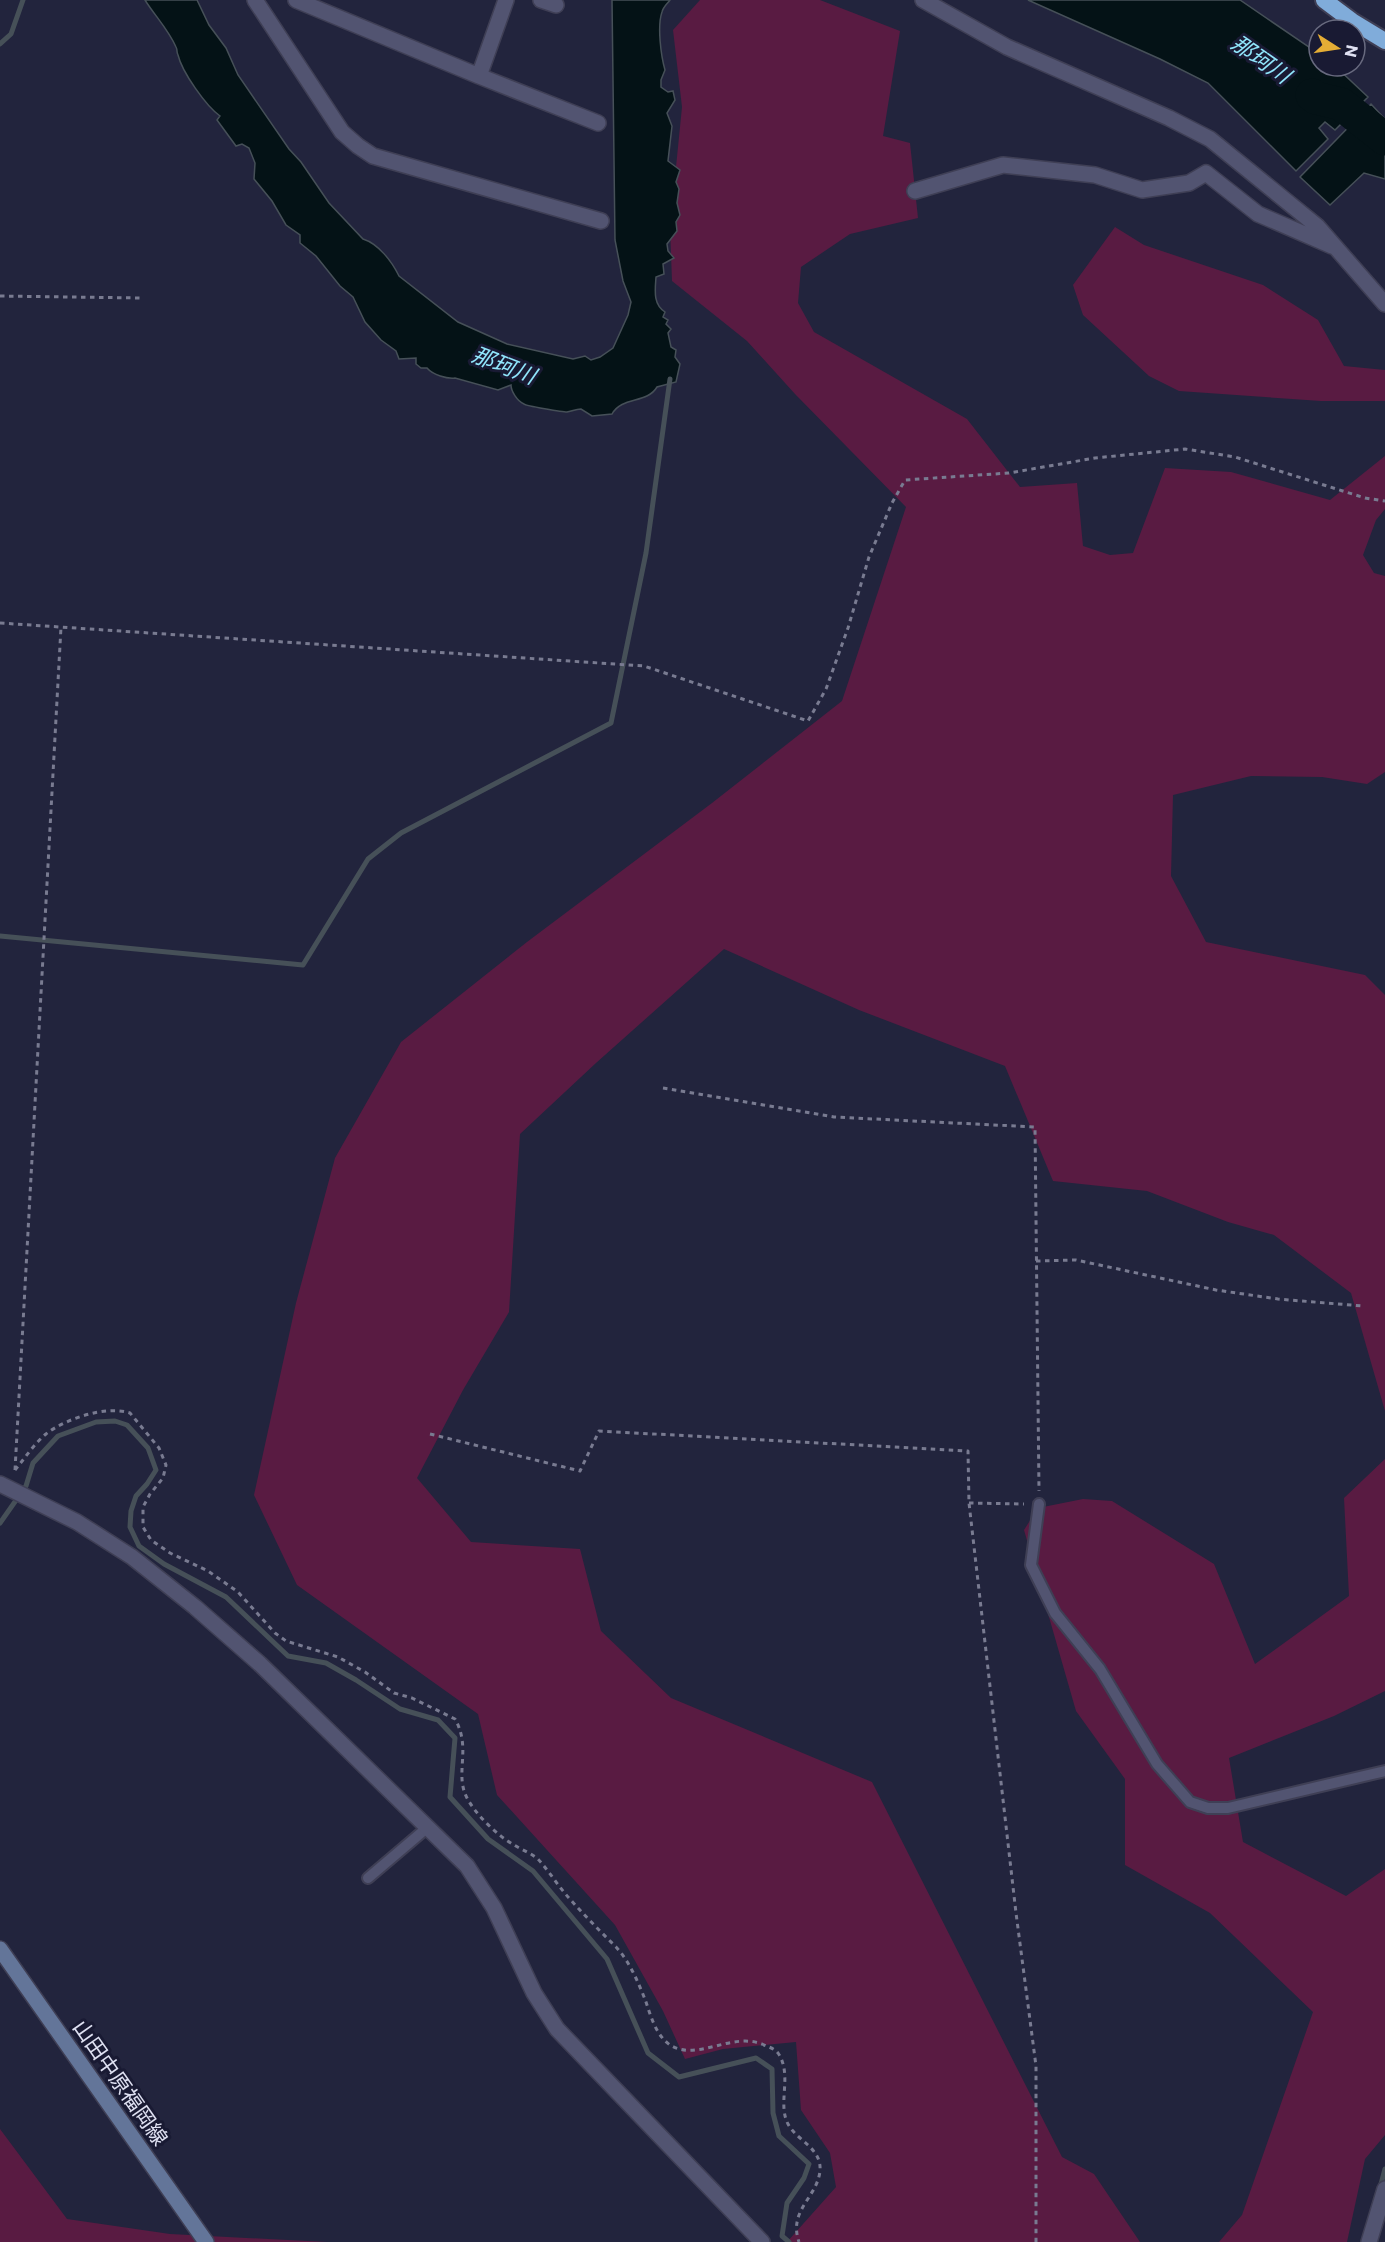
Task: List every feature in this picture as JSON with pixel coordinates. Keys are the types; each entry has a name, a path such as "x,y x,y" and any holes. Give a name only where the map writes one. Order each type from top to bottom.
{"highway":[{"path":"1324,0 1352,21 1385,41"}],"main road":[{"name":"山田中原福岡線","path":"0,1949 206,2242"}],"street":[{"path":"255,0 342,132 373,156 601,221"},
{"path":"296,0 598,123"},
{"path":"479,76 506,0"},
{"path":"923,0 1007,47 1169,118 1210,140 1317,226 1385,304"},
{"path":"915,191 1003,165 1095,175 1142,190 1189,183 1206,172 1258,214 1337,249"},
{"path":"6,1487 77,1522 132,1557 195,1607 260,1664 428,1827 467,1866 494,1908 534,1993 557,2028 760,2241"},
{"path":"1369,2242 1385,2189"}],"lane":[{"path":"1040,1504 1031,1565 1055,1613 1100,1669 1157,1764 1190,1802 1208,1808 1228,1809 1385,1771"},
{"path":"368,1878 428,1827"}],"path":[{"path":"0,296 143,298"},
{"path":"0,623 644,666 808,722 826,689 848,628 869,557 892,503 905,480 1009,473 1095,458 1185,449 1235,457 1365,498 1385,501"},
{"path":"15,1470 61,627"},
{"path":"663,1088 834,1117 1035,1127 1040,1504 969,1503"},
{"path":"1036,1261 1076,1260 1226,1291 1278,1299 1362,1306"},
{"path":"6,1487 15,1470 39,1441 55,1428 105,1410 123,1410 130,1413 159,1448 166,1465 163,1478 143,1507 143,1527 151,1540 170,1553 208,1571 238,1592 275,1633 286,1641 338,1657 365,1672 394,1693 412,1698 455,1719 464,1739 462,1776 467,1798 486,1822 502,1837 538,1859 568,1898 616,1947 631,1969 653,2024 663,2038 676,2048 693,2050 743,2040 758,2042 777,2052 784,2067 785,2112 788,2124 814,2152 820,2163 819,2178 797,2219 799,2242"},
{"path":"430,1434 580,1471 599,1431 968,1451 969,1503 1036,2066 1036,2242"}],"shaded area":[{"path":"700,0 820,0 900,31 883,136 910,143 918,218 850,234 801,267 798,303 814,332 967,419 1020,487 1077,483 1083,546 1110,555 1133,553 1165,468 1231,472 1330,500 1385,456 1385,509 1376,520 1363,555 1374,573 1385,576 1385,772 1367,784 1322,777 1251,776 1173,795 1171,876 1206,942 1365,975 1385,995 1385,1411 1351,1293 1274,1235 1228,1222 1147,1191 1053,1181 1005,1066 859,1010 724,949 520,1134 509,1312 463,1390 417,1478 471,1542 580,1549 601,1631 671,1698 872,1782 1062,2157 1094,2174 1140,2242 787,2242 836,2187 830,2153 801,2110 796,2042 723,2049 685,2059 663,2011 615,1925 497,1795 478,1714 297,1585 254,1495 296,1303 335,1158 401,1042 527,942 712,803 842,701 906,507 795,394 747,341 672,281 670,227 682,107 673,30"},
{"path":"1115,227 1144,245 1263,285 1318,320 1344,366 1385,370 1385,401 1321,401 1179,391 1149,376 1083,315 1073,285"},
{"path":"1385,1459 1385,1691 1334,1716 1229,1758 1243,1842 1346,1896 1385,1869 1385,2135 1365,2159 1347,2242 1219,2242 1242,2215 1313,2012 1210,1913 1125,1865 1125,1779 1076,1711 1024,1530 1038,1508 1083,1499 1112,1501 1214,1564 1255,1664 1349,1596 1344,1498"},
{"path":"0,2129 67,2219 170,2234 327,2242 0,2242"}],"water":[{"path":"145,0 197,0 209,25 226,48 238,75 289,149 301,162 329,203 363,239 369,241 384,254 399,276 458,322 507,344 573,359 585,356 591,360 613,348 628,315 631,302 623,281 615,240 612,0 670,0 664,7 660,25 665,70 661,87 668,92 673,91 675,100 667,113 672,126 668,161 680,170 676,182 679,189 677,203 680,215 676,222 677,231 667,244 668,251 674,258 663,264 664,274 656,277 655,292 658,305 665,312 663,317 668,320 666,324 671,329 668,333 671,347 676,350 675,357 680,364 676,382 657,387 647,396 616,408 612,414 592,416 581,409 567,412 526,405 517,398 511,385 498,390 436,375 416,364 416,358 399,359 396,351 381,340 365,322 353,297 340,286 316,256 300,243 300,235 286,225 272,201 254,179 255,163 249,148 242,144 236,146 217,120 220,116 208,105 189,79 180,62 173,40"},
{"path":"1028,0 1240,0 1307,46 1307,78 1348,78 1368,97 1335,130 1325,122 1319,128 1328,139 1296,171 1208,83"},
{"path":"1371,104 1385,119 1385,179 1364,173 1330,205 1300,177"}],"waterway":[{"path":"0,44 11,34 23,0"},
{"name":"那珂川","path":"1312,95 1341,104 1385,139"},
{"path":"0,936 303,965 368,859 401,833 611,723 646,553 670,379"},
{"path":"0,1523 26,1486 33,1463 58,1436 96,1422 115,1421 127,1425 148,1448 156,1470 136,1496 131,1511 130,1527 139,1546 164,1564 226,1597 288,1656 326,1663 400,1709 438,1720 455,1738 450,1797 488,1839 533,1871 607,1959 648,2053 679,2077 756,2058 772,2069 773,2113 779,2136 809,2164 804,2178 787,2203 782,2236 789,2242"},
{"path":"1380,2188 1385,2169"}]}
